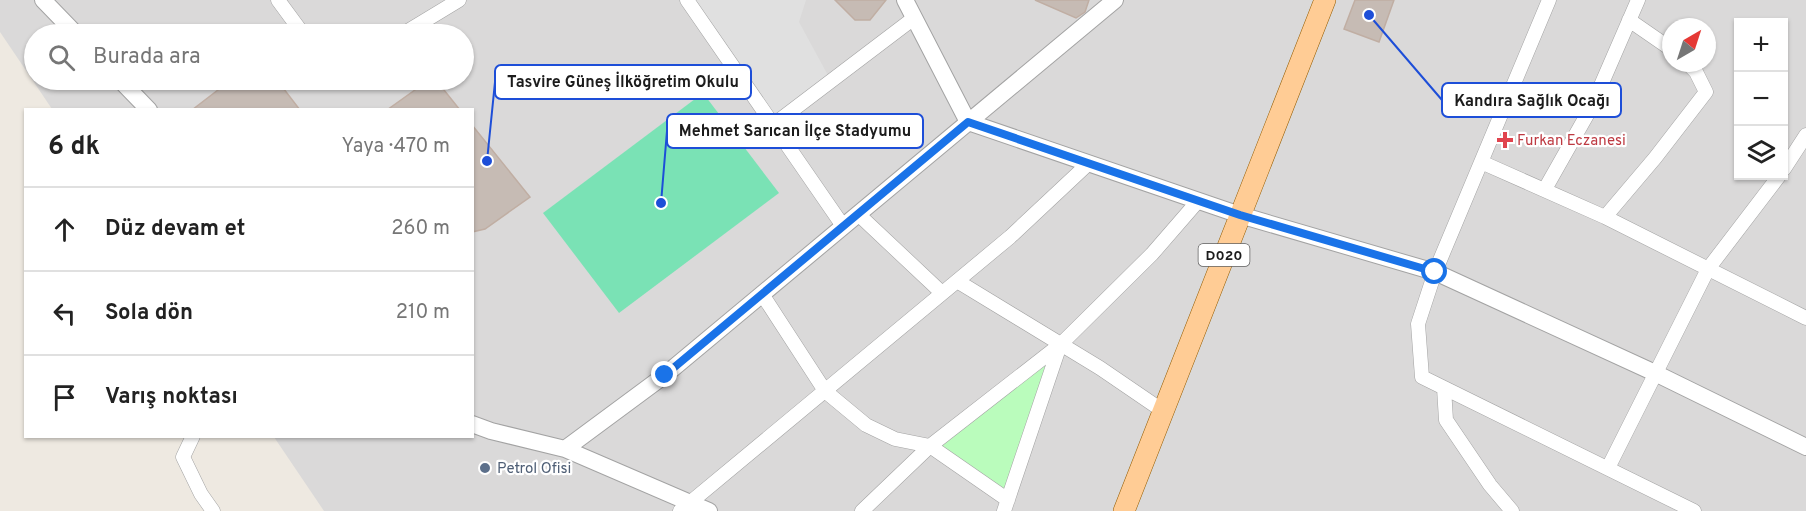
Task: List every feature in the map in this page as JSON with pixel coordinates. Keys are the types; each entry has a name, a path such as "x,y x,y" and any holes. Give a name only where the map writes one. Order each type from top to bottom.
{"main road":[{"name":"D020","path":"1124,511 1325,0"}],"street":[{"path":"43,0 66,24"},
{"path":"278,0 296,24"},
{"path":"419,24 459,0"},
{"path":"687,0 843,226"},
{"path":"904,0 968,122 1240,215 1435,272 1655,373 1806,447"},
{"path":"565,449 665,375 1115,0"},
{"path":"1550,0 1435,272 1418,324 1422,377 1694,511"},
{"path":"1545,189 1592,106 1638,0"},
{"path":"773,125 914,18"},
{"path":"1629,20 1662,43"},
{"path":"1605,217 1655,158 1706,92 1696,72"},
{"path":"130,90 147,108"},
{"path":"1788,163 1806,135"},
{"path":"1481,162 1605,217 1806,318"},
{"path":"685,507 1010,237 1089,163"},
{"path":"1608,468 1708,269 1776,180"},
{"path":"862,511 930,446 1061,344 1152,254 1198,201"},
{"path":"858,213 942,293"},
{"path":"957,281 1100,368 1163,411"},
{"path":"762,294 825,391 866,425 895,439 930,446 1006,506 1061,344"},
{"path":"1444,388 1446,420 1490,485 1512,511"},
{"path":"474,425 565,449 685,507 709,511"},
{"path":"192,438 183,457 201,494 213,511"}],"shaded area":[{"path":"0,0 1806,0 1806,511 324,511 275,438 474,438 474,108 51,108 39,90 474,90 474,24 24,24 24,68 0,32"},
{"path":"687,0 806,0 799,22 831,81 773,125"}],"green space":[{"path":"703,93 779,193 619,313 543,213"},
{"path":"1061,344 1008,500 930,446"}],"building":[{"path":"835,0 886,0 870,20 855,20"},
{"path":"1035,0 1089,0 1085,12 1076,18"},
{"path":"1355,0 1394,0 1379,42 1344,29"},
{"path":"218,90 285,90 298,108 195,108"},
{"path":"415,90 444,90 458,108 390,108"},
{"path":"474,127 530,197 485,229 474,232"}],"place":[{"name":"Kandıra Sağlık Ocağı","path":"1369,15"},
{"name":"Furkan Eczanesi","path":"1505,140"},
{"name":"Tasvire Güneş İlköğretim Okulu","path":"487,161"},
{"name":"Mehmet Sarıcan İlçe Stadyumu","path":"661,203"},
{"name":"Petrol Ofisi","path":"485,468"}],"route":[{"path":"665,375 968,122 1240,215 1435,272"}]}
